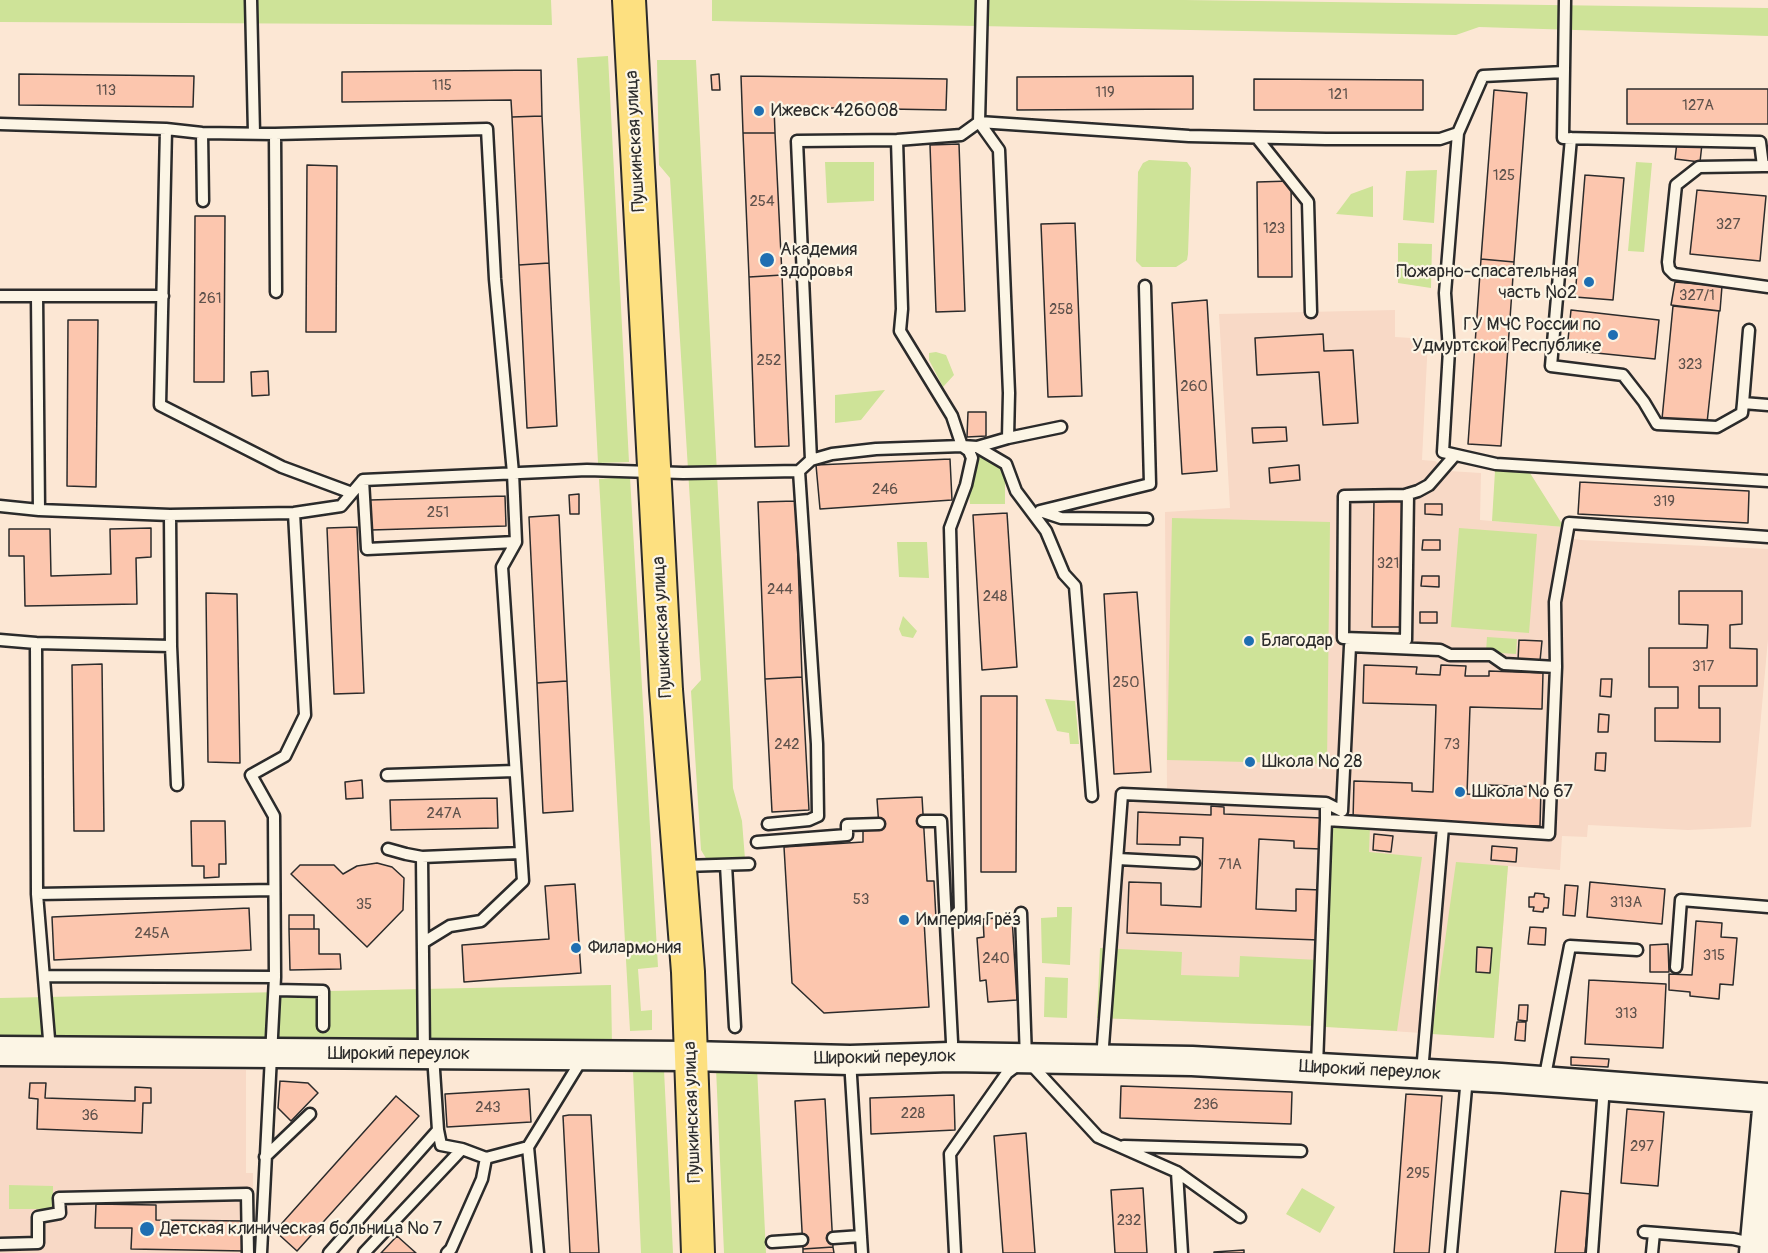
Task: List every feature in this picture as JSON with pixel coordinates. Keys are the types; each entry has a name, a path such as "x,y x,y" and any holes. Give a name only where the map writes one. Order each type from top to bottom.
{"main road":[{"name":"Пушкинская улица","path":"629,0 666,690 688,972 699,1253"}],"street":[{"name":"Широкий переулок","path":"0,1051 690,1056 850,1060 951,1057 1192,1061 1467,1076 1768,1098"},
{"path":"1755,1248 1768,1098"}],"lane":[{"path":"251,0 254,133"},
{"path":"982,0 979,123 999,150 1009,393 1008,438"},
{"path":"1565,0 1563,138 1760,142 1766,166 1699,167 1676,185 1668,262 1669,269 1674,274 1768,287"},
{"path":"1564,72 1483,76 1458,133 1445,293 1449,350 1443,452 1496,464 1768,481"},
{"path":"811,460 797,141 897,140 961,135 979,123 1257,138 1440,139 1458,133"},
{"path":"0,124 275,134 487,129 495,279 513,473 516,542 502,567 523,882 481,921 450,926 424,942"},
{"path":"166,129 160,405 282,466 352,493"},
{"path":"202,133 203,201"},
{"path":"275,134 276,292"},
{"path":"1257,138 1308,202 1311,312"},
{"path":"1570,138 1551,366 1623,375 1644,402 1657,424 1717,427 1742,413 1749,330"},
{"path":"897,140 902,309 900,331 952,416 962,446 972,458 966,485 950,528 960,910 946,925"},
{"path":"1040,511 1150,484 1145,286"},
{"path":"0,296 163,296"},
{"path":"37,296 39,510"},
{"path":"1743,403 1768,405"},
{"path":"0,506 39,510 170,515 294,513 341,506 363,480 587,470 724,473 799,471 811,460 832,454 876,449 977,447 1061,427"},
{"path":"977,447 1006,464 1016,491 1046,531 1064,574 1075,585 1092,796"},
{"path":"1408,494 1406,640 1344,638 1344,496 1408,494 1429,485 1455,455"},
{"path":"768,824 809,820 818,816 817,744 799,471"},
{"path":"363,480 367,549 516,542"},
{"path":"1029,507 1061,518 1146,519"},
{"path":"261,1253 276,977 274,816 251,776 285,756 305,715 294,513"},
{"path":"170,515 171,646 177,784"},
{"path":"1326,820 1549,834 1556,667 1556,602 1569,523 1768,537"},
{"path":"0,640 171,646"},
{"path":"36,643 37,894 51,1052"},
{"path":"1102,1059 1122,794 1326,803 1342,811 1350,646 1440,650 1450,655 1491,655 1504,664 1556,667"},
{"path":"387,775 515,771"},
{"path":"1317,1068 1326,803"},
{"path":"924,821 941,821 951,1057"},
{"path":"757,842 848,835 847,825 879,824"},
{"path":"1422,1074 1443,827"},
{"path":"388,849 422,857 520,853"},
{"path":"422,857 429,1054 445,1167"},
{"path":"1118,859 1194,863"},
{"path":"679,866 749,864"},
{"path":"726,865 735,1028"},
{"path":"37,894 274,890"},
{"path":"1676,967 1681,900 1768,907"},
{"path":"1021,913 1026,1059 1098,1137 1177,1172 1240,1217"},
{"path":"1544,1081 1570,946 1637,950"},
{"path":"45,976 276,977"},
{"path":"275,990 323,991 323,1026"},
{"path":"538,1253 528,1147 584,1055"},
{"path":"955,1253 950,1154 1007,1072 1026,1059"},
{"path":"850,1060 862,1253"},
{"path":"1451,1253 1467,1076"},
{"path":"1592,1253 1604,1085"},
{"path":"265,1157 310,1114"},
{"path":"329,1253 438,1130"},
{"path":"441,1145 462,1149 486,1158 528,1147"},
{"path":"1119,1146 1301,1151"},
{"path":"364,1253 462,1149"},
{"path":"447,1253 451,1250 482,1179 486,1158"},
{"path":"1177,1172 1182,1253"},
{"path":"0,1244 39,1243 38,1217 60,1213 59,1198 264,1193"},
{"path":"247,1194 248,1253"},
{"path":"1652,1253 1649,1232 1733,1239 1755,1248"},
{"path":"833,1238 861,1236"},
{"path":"772,1242 802,1240"}],"shaded area":[{"path":"1395,310 1395,337 1428,339 1422,460 1435,461 1449,471 1481,473 1480,520 1564,527 1574,539 1581,540 1768,549 1768,639 1751,827 1688,830 1588,825 1587,837 1562,836 1560,870 1508,866 1494,1038 1319,1026 1097,1018 1114,790 1167,792 1165,512 1230,508 1219,314"},
{"path":"0,1063 246,1070 246,1173 253,1173 253,1253 0,1253"}],"green space":[{"path":"0,0 551,0 552,25 0,22"},
{"path":"712,0 1184,0 1768,8 1768,36 1479,27 1456,35 712,21"},
{"path":"608,56 629,462 598,463 577,58"},
{"path":"657,60 696,60 733,788 742,821 745,859 707,860 701,850 691,691 701,680 670,178 659,165"},
{"path":"1149,160 1187,162 1191,168 1188,254 1187,260 1176,267 1142,267 1136,261 1138,172 1143,163"},
{"path":"825,162 874,162 874,201 827,203"},
{"path":"1636,162 1652,163 1644,252 1628,251"},
{"path":"1437,170 1434,223 1403,220 1406,171"},
{"path":"1373,186 1373,217 1336,214 1351,194"},
{"path":"1398,243 1432,244 1431,288 1398,283"},
{"path":"936,352 946,355 954,375 943,387 929,360 929,353"},
{"path":"885,390 861,420 835,423 835,395"},
{"path":"974,453 980,453 1002,468 1005,481 1005,504 970,504 969,492 977,465"},
{"path":"1495,471 1530,473 1564,527 1492,521"},
{"path":"630,477 658,967 638,969 641,1011 652,1010 652,1030 630,1031 599,479"},
{"name":"Благодар","path":"1172,518 1330,522 1327,764 1167,760"},
{"path":"1459,528 1537,534 1529,633 1451,627"},
{"path":"897,542 927,542 929,578 899,577"},
{"path":"903,616 917,631 913,638 902,636 899,629"},
{"path":"1487,637 1517,639 1516,654 1486,652"},
{"path":"1045,699 1075,701 1079,744 1070,744 1069,733 1057,731"},
{"path":"1330,824 1370,825 1369,852 1422,857 1397,1031 1326,1027"},
{"path":"1456,862 1508,866 1494,1038 1432,1034"},
{"path":"1057,907 1072,907 1070,965 1042,963 1041,918 1057,917"},
{"path":"1100,948 1182,952 1181,975 1239,977 1240,956 1318,960 1315,1026 1097,1018"},
{"path":"1045,977 1068,978 1067,1018 1044,1017"},
{"path":"611,985 612,1045 0,1038 0,998"},
{"path":"757,1067 766,1253 724,1253 716,1068"},
{"path":"664,1070 673,1253 641,1253 633,1071"},
{"path":"9,1185 53,1186 53,1209 9,1209"},
{"path":"1302,1188 1335,1207 1320,1233 1286,1214"}],"building":[{"path":"541,70 542,116 512,117 511,100 342,102 342,72"},
{"path":"19,74 194,76 193,107 19,105"},
{"path":"719,74 720,90 712,90 711,75"},
{"path":"741,76 947,79 946,110 774,107 775,133 743,133"},
{"path":"1193,76 1193,109 1017,110 1017,77"},
{"path":"1254,79 1423,80 1423,110 1254,110"},
{"path":"1627,89 1768,89 1768,124 1627,124"},
{"path":"1494,90 1527,93 1514,262 1481,259"},
{"path":"542,116 549,263 519,265 512,117"},
{"path":"743,133 775,133 782,275 749,277"},
{"path":"1677,142 1702,144 1700,162 1675,159"},
{"path":"959,144 965,311 936,312 930,145"},
{"path":"307,165 337,166 336,332 306,332"},
{"path":"1585,175 1624,178 1613,300 1575,297"},
{"path":"1291,181 1292,277 1258,277 1257,182"},
{"path":"1697,190 1766,196 1760,261 1690,254"},
{"path":"195,216 225,216 224,382 194,382"},
{"path":"1075,223 1082,396 1048,397 1041,224"},
{"path":"1481,259 1514,262 1501,446 1468,444"},
{"path":"549,263 557,426 527,428 519,265"},
{"path":"782,275 789,446 755,447 749,277"},
{"path":"1675,282 1722,286 1720,311 1671,305"},
{"path":"1207,300 1217,471 1182,474 1172,303"},
{"path":"1673,306 1719,311 1707,423 1662,419"},
{"name":"ГУ МЧС России по Удмуртской Республике","path":"1571,310 1659,320 1655,359 1567,350"},
{"path":"68,320 98,320 96,487 67,486"},
{"path":"1323,334 1324,351 1353,350 1358,423 1323,425 1319,372 1257,375 1255,338"},
{"path":"268,371 269,395 252,396 251,372"},
{"path":"968,412 986,412 986,436 967,437"},
{"path":"1286,427 1287,441 1253,443 1252,428"},
{"path":"950,459 952,500 820,509 816,465"},
{"path":"1299,465 1300,480 1270,483 1269,468"},
{"path":"1580,482 1749,491 1748,523 1578,514"},
{"path":"579,494 579,514 570,514 569,495"},
{"path":"505,496 506,526 371,530 370,500"},
{"path":"1374,500 1405,501 1402,627 1372,627"},
{"path":"796,501 802,677 765,679 758,502"},
{"path":"1425,504 1442,504 1442,515 1425,514"},
{"path":"1007,513 1017,667 982,670 973,515"},
{"path":"559,515 567,681 537,683 529,517"},
{"path":"357,527 364,693 334,694 327,528"},
{"path":"151,528 151,557 136,558 137,604 25,606 24,556 9,556 9,529 50,529 51,576 111,574 110,529"},
{"path":"1423,540 1440,540 1440,550 1422,550"},
{"path":"1422,576 1439,576 1439,587 1421,586"},
{"path":"1679,591 1742,591 1742,624 1730,625 1730,648 1757,649 1757,686 1699,686 1699,708 1720,708 1720,742 1655,741 1655,708 1678,708 1678,687 1649,687 1649,648 1707,648 1708,625 1679,624"},
{"path":"1137,592 1151,772 1114,774 1104,594"},
{"path":"206,593 237,594 240,763 208,762"},
{"path":"1420,612 1437,612 1437,623 1420,623"},
{"path":"1519,640 1542,641 1540,661 1518,660"},
{"path":"102,664 104,831 74,831 72,665"},
{"path":"1364,665 1417,667 1416,674 1440,675 1441,665 1466,666 1465,676 1489,676 1489,671 1543,673 1542,709 1470,707 1467,794 1487,795 1488,785 1541,787 1540,826 1353,820 1354,781 1412,783 1412,791 1433,792 1436,705 1363,703"},
{"path":"802,677 809,810 772,812 765,679"},
{"path":"1601,679 1612,679 1611,697 1600,696"},
{"path":"567,681 573,811 543,813 537,683"},
{"path":"981,696 1017,696 1016,872 981,872"},
{"path":"1599,714 1609,715 1608,732 1598,732"},
{"path":"1596,753 1606,753 1605,771 1595,770"},
{"path":"362,780 363,798 346,799 345,782"},
{"path":"922,797 927,881 934,881 936,919 924,920 929,1007 824,1013 792,983 784,847 863,842 863,828 879,827 877,799"},
{"path":"497,798 498,828 391,830 390,800"},
{"path":"1211,806 1224,807 1224,814 1322,818 1321,849 1294,848 1294,841 1259,839 1256,909 1296,911 1296,889 1321,890 1319,940 1127,933 1129,882 1161,883 1161,905 1201,907 1203,838 1180,837 1180,845 1137,844 1138,812 1211,815"},
{"path":"191,821 225,821 226,864 219,864 219,877 204,878 204,866 192,866"},
{"path":"1374,834 1393,836 1391,852 1373,850"},
{"path":"1492,846 1517,848 1516,862 1491,860"},
{"path":"377,863 392,867 404,878 403,910 367,947 291,874 300,865 334,865 343,874 357,866"},
{"path":"1590,882 1665,889 1662,924 1587,917"},
{"path":"575,884 581,973 464,982 462,945 549,939 545,886"},
{"path":"1565,885 1578,886 1575,916 1563,915"},
{"path":"1535,893 1544,894 1544,897 1549,898 1548,908 1544,908 1543,912 1533,911 1534,907 1529,907 1529,897 1534,897"},
{"path":"249,908 251,950 54,960 52,917"},
{"path":"289,915 314,915 314,929 289,929"},
{"path":"1012,917 1017,1000 988,1002 986,980 980,981 977,938 984,937 983,919"},
{"path":"1696,921 1722,923 1721,937 1737,938 1733,985 1720,984 1719,999 1690,996 1690,992 1669,990 1669,974 1692,975"},
{"path":"1530,927 1546,928 1545,945 1528,944"},
{"path":"289,929 319,929 319,954 340,954 341,969 290,970"},
{"path":"1668,944 1669,972 1650,972 1650,945"},
{"path":"1477,947 1492,948 1490,973 1476,972"},
{"path":"1589,980 1666,984 1663,1048 1585,1044"},
{"path":"1519,1005 1528,1005 1527,1021 1518,1020"},
{"path":"1517,1022 1526,1022 1525,1041 1515,1040"},
{"path":"1571,1057 1609,1059 1608,1067 1571,1065"},
{"path":"280,1081 308,1083 318,1093 291,1121 278,1108"},
{"path":"30,1083 46,1083 45,1098 135,1101 135,1087 151,1088 151,1103 143,1103 142,1133 37,1129 38,1099 29,1098"},
{"path":"1121,1086 1292,1092 1291,1124 1120,1118"},
{"path":"529,1089 531,1122 447,1127 445,1094"},
{"path":"1406,1094 1442,1096 1429,1253 1394,1253"},
{"path":"954,1095 955,1130 871,1134 870,1098"},
{"path":"396,1096 419,1116 297,1251 275,1231"},
{"path":"825,1099 833,1247 803,1249 795,1101"},
{"path":"1627,1109 1664,1112 1658,1186 1621,1183"},
{"path":"591,1115 599,1253 570,1253 563,1116"},
{"path":"1026,1133 1035,1253 1003,1253 994,1136"},
{"path":"1143,1188 1147,1253 1115,1253 1111,1190"},
{"path":"1561,1191 1591,1194 1585,1253 1555,1253"},
{"path":"96,1204 156,1205 156,1220 246,1221 246,1251 131,1249 132,1228 95,1228"},
{"path":"397,1236 416,1253 381,1253"},
{"path":"833,1247 834,1253 803,1253 803,1249"},
{"path":"1244,1250 1244,1253 1214,1253 1214,1252"}],"place":[{"name":"Ижевск 426008","path":"759,111"},
{"name":"Академия здоровья","path":"767,260"},
{"name":"Пожарно-спасательная часть №2","path":"1589,282"},
{"name":"ГУ МЧС России по Удмуртской Республике","path":"1613,335"},
{"name":"Благодар","path":"1249,641"},
{"name":"Школа № 28","path":"1250,762"},
{"name":"Школа № 67","path":"1460,792"},
{"name":"Империя Грёз","path":"904,920"},
{"name":"Филармония","path":"576,948"},
{"name":"Детская клиническая больница № 7","path":"147,1229"}]}
